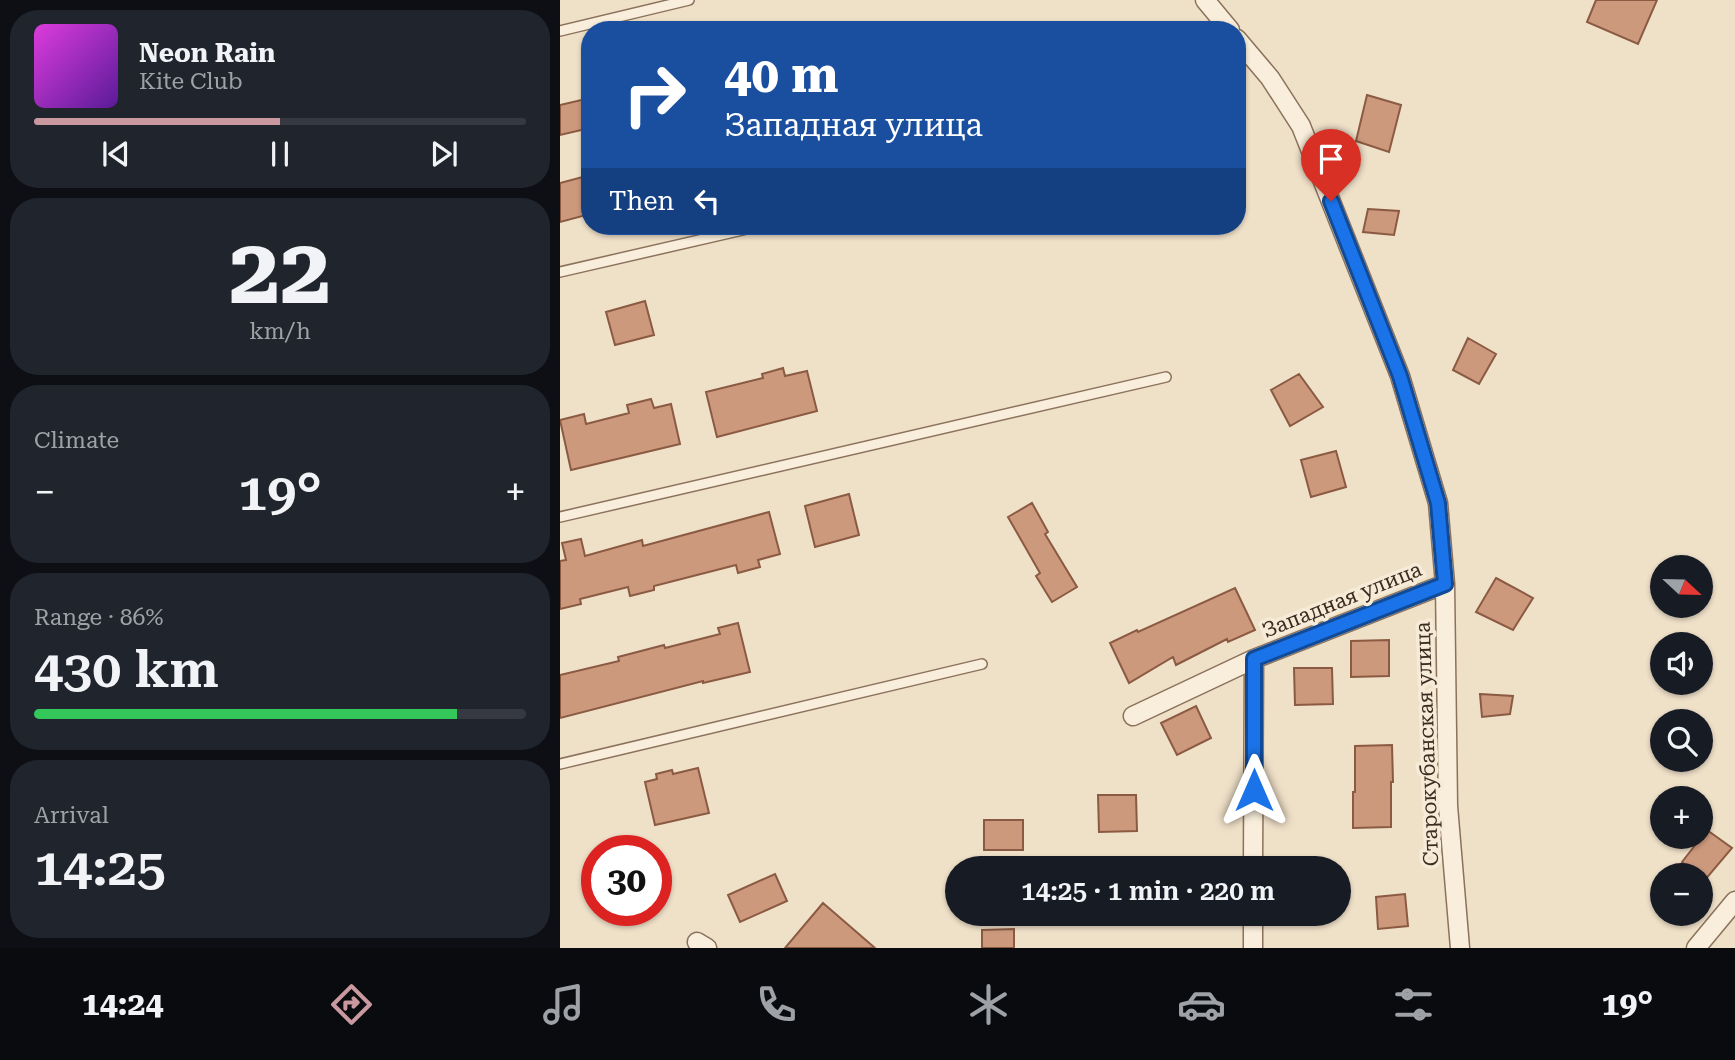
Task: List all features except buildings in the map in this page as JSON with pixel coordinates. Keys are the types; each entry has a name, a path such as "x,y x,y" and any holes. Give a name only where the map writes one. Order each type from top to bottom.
{"street":[{"path":"1205,0 1222,21"},
{"name":"Старокубанская улица","path":"1246,50 1270,78 1301,126 1400,376 1438,503 1445,584 1448,806 1460,948"},
{"name":"Западная улица","path":"1253,856 1254,659 1445,584"},
{"path":"1133,716 1254,659"},
{"path":"1696,948 1735,901"},
{"path":"1253,926 1253,948"}],"lane":[{"path":"602,21 689,0"},
{"path":"560,31 581,26"},
{"path":"560,272 721,235"},
{"path":"560,517 1166,377"},
{"path":"560,764 982,664"}],"route":[{"path":"1254,790 1254,659 1445,584 1438,503 1400,376 1331,201"}]}
